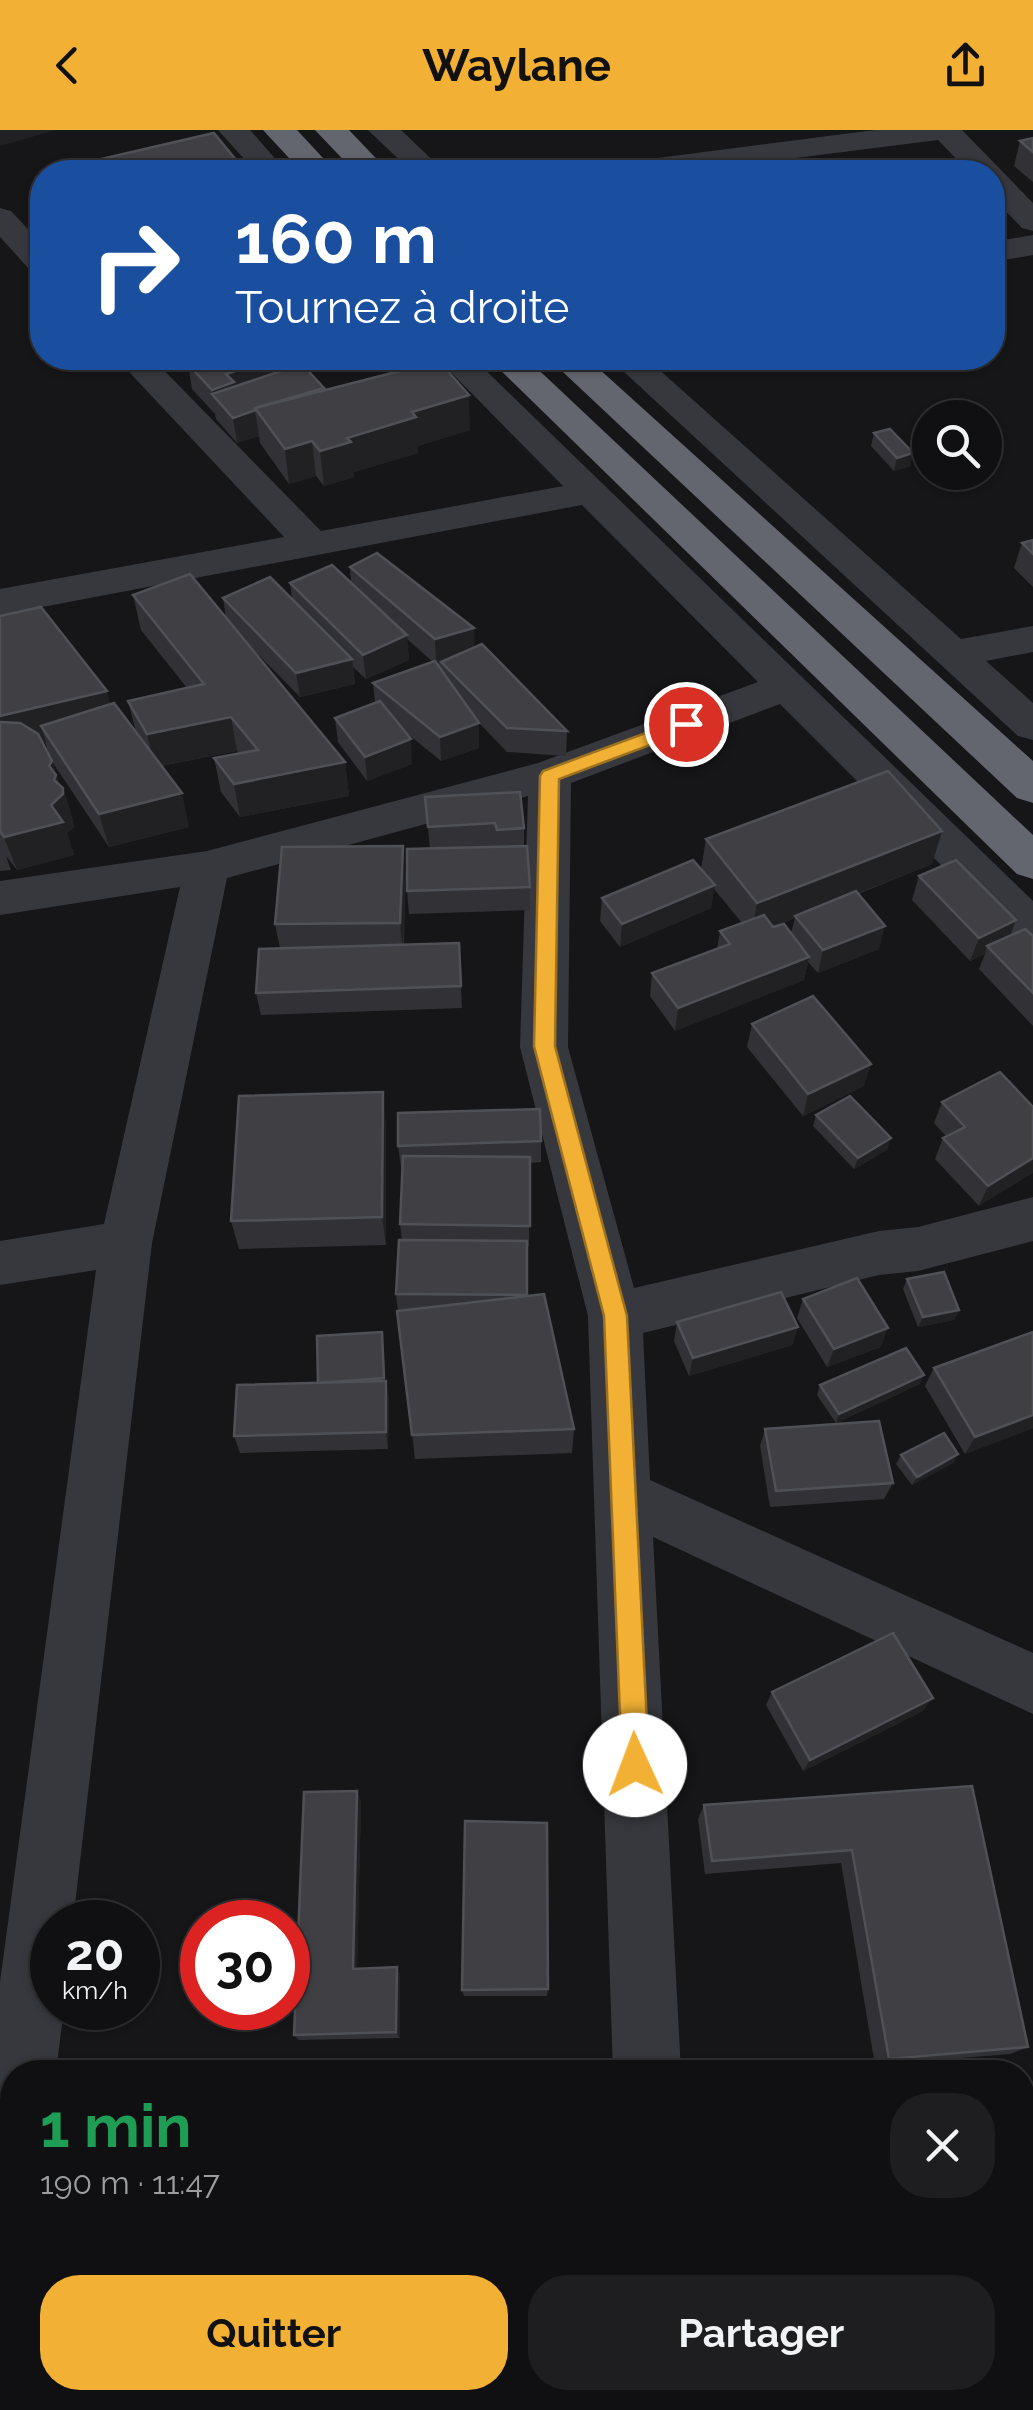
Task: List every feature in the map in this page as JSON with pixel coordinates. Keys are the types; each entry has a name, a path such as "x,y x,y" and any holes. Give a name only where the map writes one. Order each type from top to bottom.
{"highway":[{"path":"279,130 308,160"},
{"path":"331,130 361,160"},
{"path":"519,370 1033,862"},
{"path":"579,370 1033,787"}],"street":[{"path":"233,130 261,160"},
{"path":"383,130 417,160"},
{"path":"712,160 945,130 974,160"},
{"path":"1005,192 1033,221"},
{"path":"0,218 30,250"},
{"path":"1005,249 1033,244"},
{"path":"145,370 311,543"},
{"path":"466,370 1033,929"},
{"path":"639,370 1033,726"},
{"path":"2,598 587,493"},
{"path":"951,654 1033,639"},
{"path":"0,898 207,867 550,776 789,686"},
{"path":"550,776 544,1046 616,1316 646,2060"},
{"path":"24,2060 126,1243 207,867"},
{"path":"616,1316 879,1252 918,1249 1033,1219"},
{"path":"0,1264 126,1243"},
{"path":"626,1496 1033,1684"}],"building":[{"path":"214,133 236,160 97,160"},
{"path":"1033,138 1033,152 1020,141"},
{"path":"194,370 238,370 226,374 234,382 212,390"},
{"path":"284,370 308,370 324,388 233,418 212,394"},
{"path":"404,370 447,370 469,395 412,412 416,417 347,438 351,442 320,451 312,441 285,449 255,408"},
{"path":"890,429 912,453 897,458 874,433"},
{"path":"1033,540 1033,554 1022,543"},
{"path":"377,553 474,628 435,639 350,567"},
{"path":"332,565 407,635 363,655 290,583"},
{"path":"190,574 345,762 234,784 214,758 258,750 231,717 147,734 128,701 204,684 133,595"},
{"path":"270,577 352,659 296,673 223,598"},
{"path":"41,607 107,691 0,716 0,616"},
{"path":"482,644 567,731 507,728 441,662"},
{"path":"435,661 479,723 440,737 373,683"},
{"path":"380,701 411,739 365,757 335,718"},
{"path":"114,703 182,793 99,814 41,726"},
{"path":"0,722 20,723 38,734 52,761 49,766 56,775 54,780 63,788 63,794 51,805 63,822 4,837 0,831"},
{"path":"888,771 942,831 757,903 706,839"},
{"path":"520,792 524,828 497,830 495,823 428,827 425,797"},
{"path":"403,846 400,923 275,924 282,847"},
{"path":"527,846 530,887 407,891 407,849"},
{"path":"693,860 715,885 622,924 602,898"},
{"path":"956,860 1016,920 979,938 919,876"},
{"path":"856,891 885,926 823,950 795,916"},
{"path":"764,915 773,927 784,924 809,957 678,1008 652,973 730,944 720,931"},
{"path":"1025,929 1033,936 1033,993 987,946"},
{"path":"459,943 461,986 256,993 259,949"},
{"path":"813,996 871,1064 808,1094 752,1024"},
{"path":"1000,1072 1033,1107 1033,1158 988,1186 943,1138 965,1127 942,1102"},
{"path":"383,1092 382,1217 231,1221 239,1096"},
{"path":"850,1096 891,1138 858,1158 816,1115"},
{"path":"540,1109 541,1141 398,1146 398,1113"},
{"path":"403,1156 530,1157 530,1226 400,1224"},
{"path":"399,1240 527,1241 527,1295 396,1294"},
{"path":"944,1272 959,1310 923,1317 907,1279"},
{"path":"857,1278 888,1328 834,1349 803,1299"},
{"path":"781,1292 798,1327 693,1358 677,1322"},
{"path":"544,1294 574,1429 412,1435 397,1311"},
{"path":"382,1332 384,1378 318,1383 317,1336"},
{"path":"1033,1332 1033,1415 975,1437 934,1368"},
{"path":"906,1348 924,1375 839,1414 820,1385"},
{"path":"386,1381 386,1432 234,1436 237,1385"},
{"path":"879,1421 893,1483 776,1491 765,1429"},
{"path":"944,1433 958,1454 917,1477 901,1455"},
{"path":"893,1633 933,1698 810,1760 772,1692"},
{"path":"972,1786 1028,2047 889,2059 852,1850 712,1861 704,1805"},
{"path":"357,1791 353,1969 397,1967 396,2032 294,2035 294,2030 310,2030 310,1900 300,1900 304,1792"},
{"path":"465,1821 547,1823 548,1989 462,1990"}],"route":[{"path":"635,1765 616,1316 544,1046 550,776 686,724"}]}
